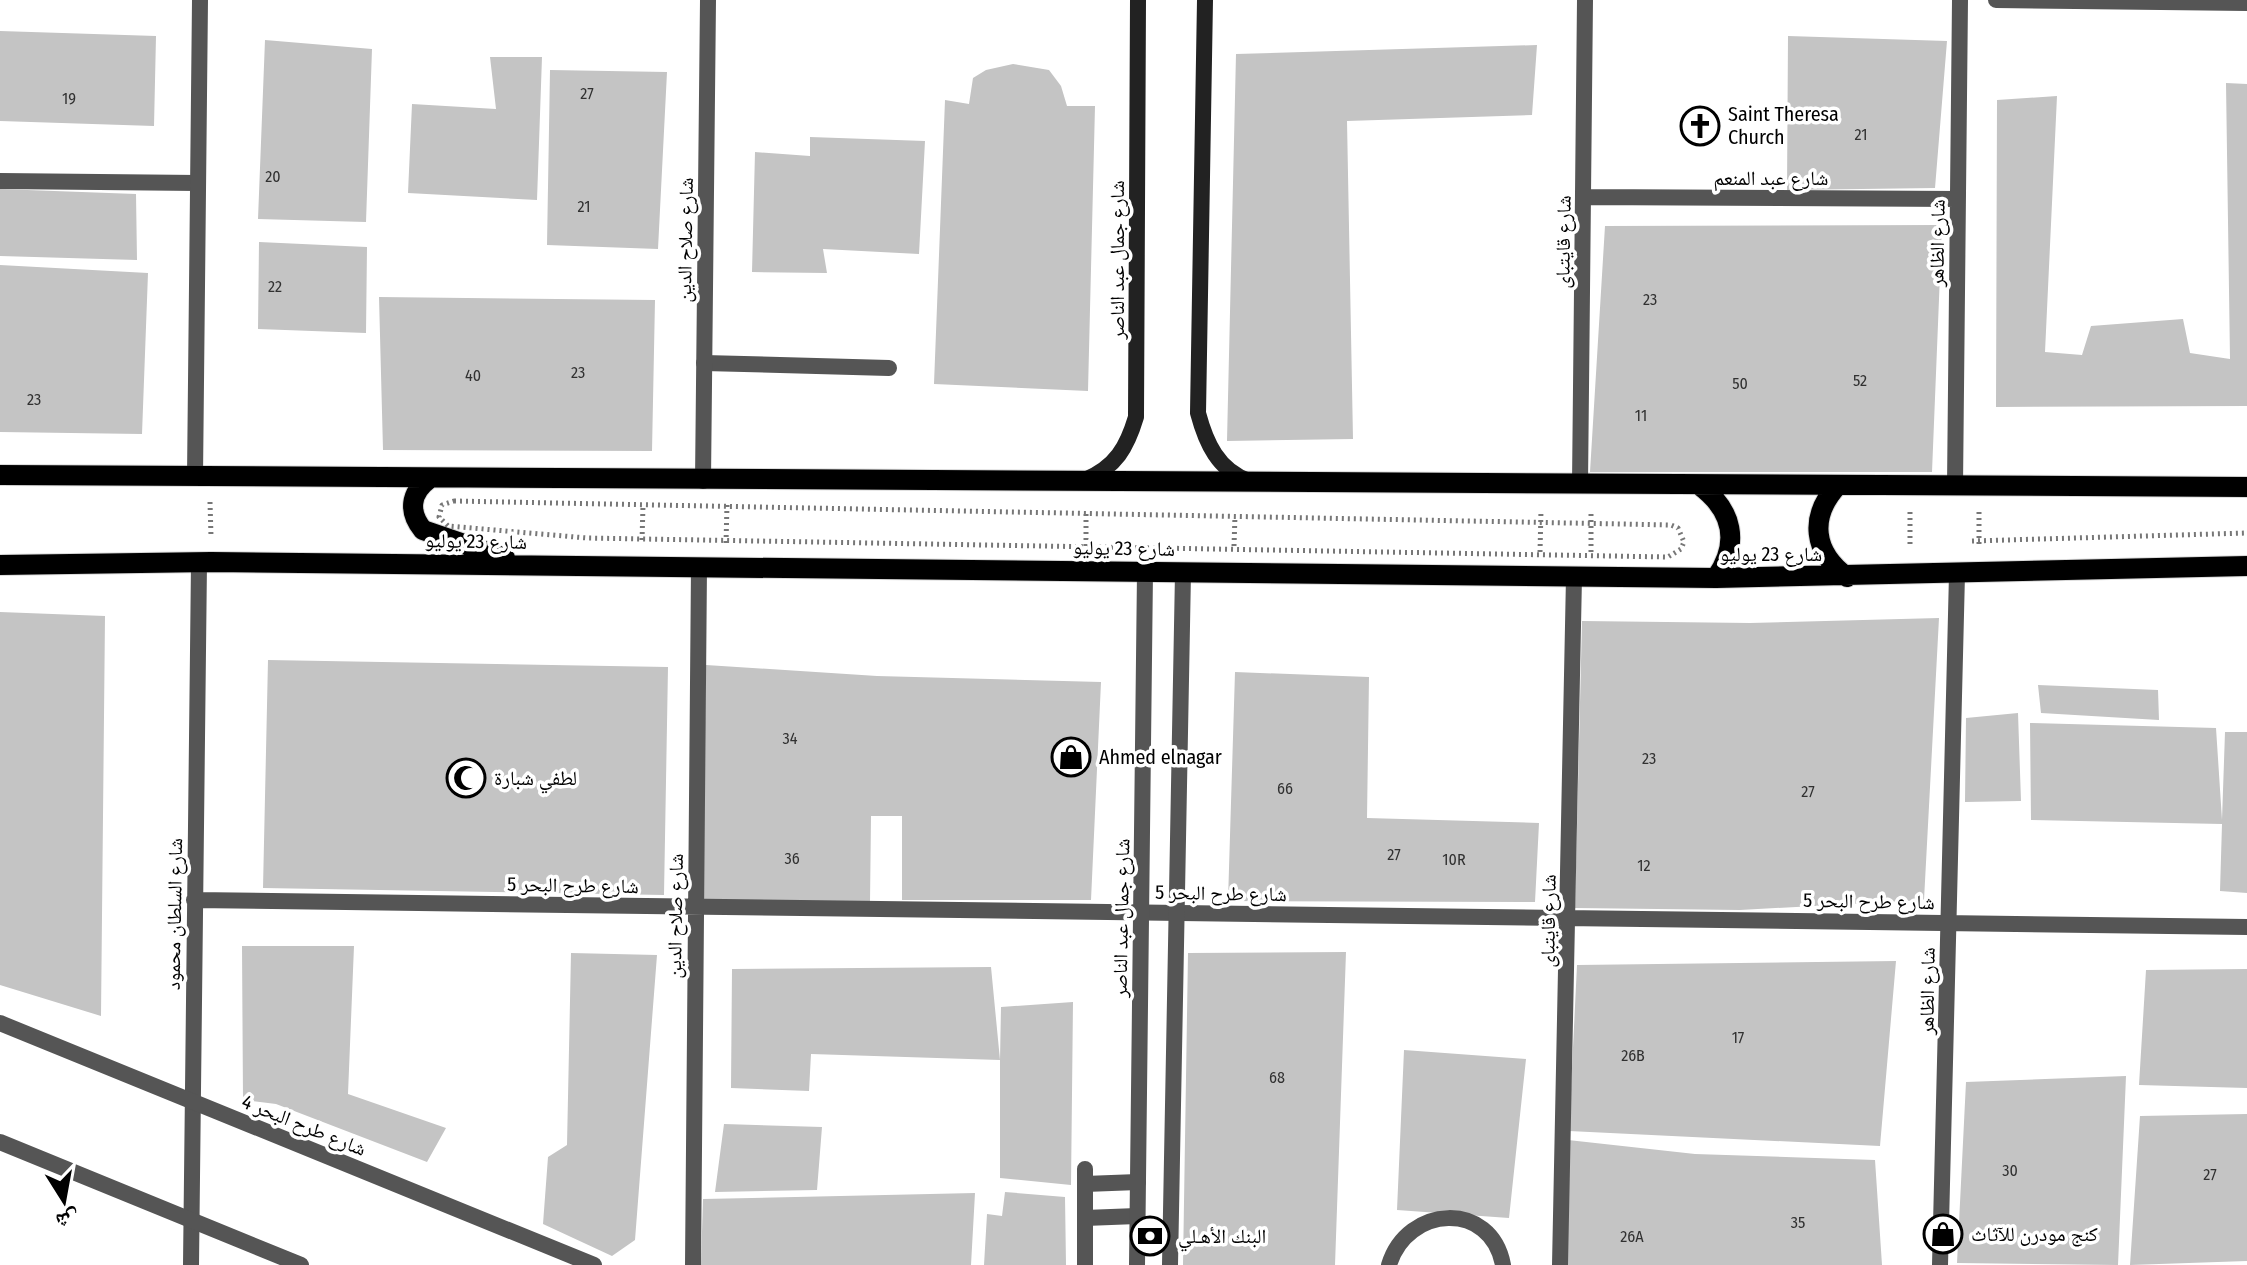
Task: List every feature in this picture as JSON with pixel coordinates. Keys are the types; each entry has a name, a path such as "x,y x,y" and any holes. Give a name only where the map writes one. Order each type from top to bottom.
{"main road":[{"name":"شارع جمال عبد الناصر","path":"1076,483 1100,473 1113,463 1127,447 1136,417 1138,0"},
{"path":"1205,0 1198,413 1216,457 1246,483"},
{"path":"0,475 643,481 2247,487"},
{"path":"429,479 415,493 412,503 413,513 423,530 529,566"},
{"path":"1699,485 1719,503 1731,528 1726,563 1716,578"},
{"path":"1837,486 1822,508 1817,534 1822,552 1832,567 1847,577"},
{"name":"شارع 23 يوليو","path":"0,565 205,563 1716,578 2247,566"}],"street":[{"path":"200,0 198,183 202,477"},
{"name":"شارع صلاح الدين","path":"703,481 708,0"},
{"name":"شارع قايتباى","path":"1585,0 1583,197 1586,485"},
{"name":"شارع الظاهر","path":"1955,486 1960,0"},
{"path":"1996,0 2247,3"},
{"path":"0,181 198,183"},
{"name":"شارع عبد المنعم","path":"1583,197 1958,199"},
{"path":"704,363 889,368"},
{"name":"شارع السلطان محمود","path":"191,1265 194,900 205,563"},
{"name":"شارع صلاح الدين","path":"693,1265 699,567"},
{"name":"شارع جمال عبد الناصر","path":"1137,1265 1145,572"},
{"path":"1170,1265 1183,573"},
{"name":"شارع الظاهر","path":"1940,1265 1957,574"},
{"name":"شارع قايتباى","path":"1560,1265 1568,917 1582,577"},
{"name":"شارع طرح البحر 5","path":"194,900 2247,927"},
{"name":"شارع طرح البحر 4","path":"0,1023 594,1265"},
{"path":"0,1142 301,1265"},
{"path":"1085,1265 1085,1176 1138,1182"},
{"path":"1085,1218 1137,1216"},
{"path":"1389,1265 1405,1234 1435,1219 1451,1218 1482,1230 1494,1242 1503,1265"}],"path":[{"path":"202,477 205,563"},
{"path":"642,567 643,481"},
{"path":"726,568 728,481"},
{"path":"1076,483 1086,513 1086,571"},
{"path":"1234,574 1235,516 1246,483"},
{"path":"1539,577 1542,484"},
{"path":"1582,577 1591,556 1586,485"},
{"path":"1909,486 1911,575"},
{"path":"1979,486 1979,573"},
{"path":"454,501 643,505 1671,525 1678,528 1684,542 1676,555 1668,557 587,538 448,526 439,517 442,505 454,501"},
{"path":"1965,541 2247,533"},
{"path":"1897,543 1924,543"}],"building":[{"path":"0,31 156,36 154,126 0,121"},
{"path":"1788,36 1947,41 1935,188 1787,190"},
{"path":"265,40 372,49 366,222 258,219"},
{"path":"1537,45 1532,115 1347,121 1353,439 1227,441 1236,54"},
{"path":"490,57 542,57 537,200 408,193 412,104 496,109"},
{"path":"1013,64 1049,70 1061,86 1067,106 1095,106 1088,391 934,384 945,100 969,104 973,78 986,70"},
{"path":"550,70 667,72 658,249 547,245"},
{"path":"2226,83 2247,84 2247,406 1996,407 1997,100 2057,96 2045,352 2082,355 2091,326 2183,319 2190,353 2230,359"},
{"path":"810,137 925,141 919,254 823,249 827,273 752,272 755,152 810,156"},
{"path":"0,189 136,194 137,260 0,256"},
{"path":"1942,225 1932,472 1590,472 1605,226"},
{"path":"259,242 367,247 366,333 258,329"},
{"path":"0,265 148,273 142,434 0,432"},
{"path":"379,297 655,300 652,451 383,450"},
{"path":"0,612 105,616 101,1016 0,985"},
{"path":"1939,618 1924,900 1740,910 1575,908 1582,621 1750,623"},
{"name":"لطفي شبارة","path":"268,660 668,667 664,895 263,888"},
{"path":"706,665 877,676 1101,682 1091,900 902,900 902,816 871,816 870,902 702,900"},
{"path":"1235,672 1369,677 1367,818 1539,823 1535,902 1228,901"},
{"path":"2038,685 2158,690 2159,720 2041,713"},
{"path":"2018,713 2021,801 1965,802 1966,718"},
{"path":"2030,723 2216,728 2222,820 2225,732 2247,732 2247,893 2220,891 2222,824 2031,820"},
{"path":"242,946 354,946 348,1094 446,1128 427,1162 276,1104 243,1100"},
{"path":"1346,952 1335,1265 1183,1265 1188,953"},
{"path":"571,953 657,955 635,1240 612,1256 543,1224 548,1157 567,1145"},
{"path":"1896,961 1880,1146 1569,1131 1577,965"},
{"path":"991,967 1000,1060 811,1054 809,1091 731,1088 732,969"},
{"path":"2247,969 2247,1088 2139,1085 2146,970"},
{"path":"1073,1002 1071,1185 1000,1178 1001,1007"},
{"path":"1404,1050 1526,1059 1509,1218 1397,1210"},
{"path":"2126,1076 2118,1265 1957,1263 1966,1082"},
{"path":"2247,1114 2247,1261 2130,1265 2140,1116"},
{"path":"724,1124 822,1127 817,1190 715,1192"},
{"path":"1568,1140 1695,1154 1875,1160 1882,1265 1566,1265"},
{"path":"1005,1192 1065,1197 1066,1265 984,1265 987,1214 1002,1216"},
{"path":"975,1193 971,1265 701,1265 703,1199"}],"place":[{"name":"Saint Theresa Church","path":"1700,126"},
{"name":"Ahmed elnagar","path":"1071,757"},
{"name":"لطفي شبارة","path":"466,778"},
{"name":"كنج مودرن للآثاث","path":"1943,1234"},
{"name":"البنك الأهـلي","path":"1150,1236"}]}
